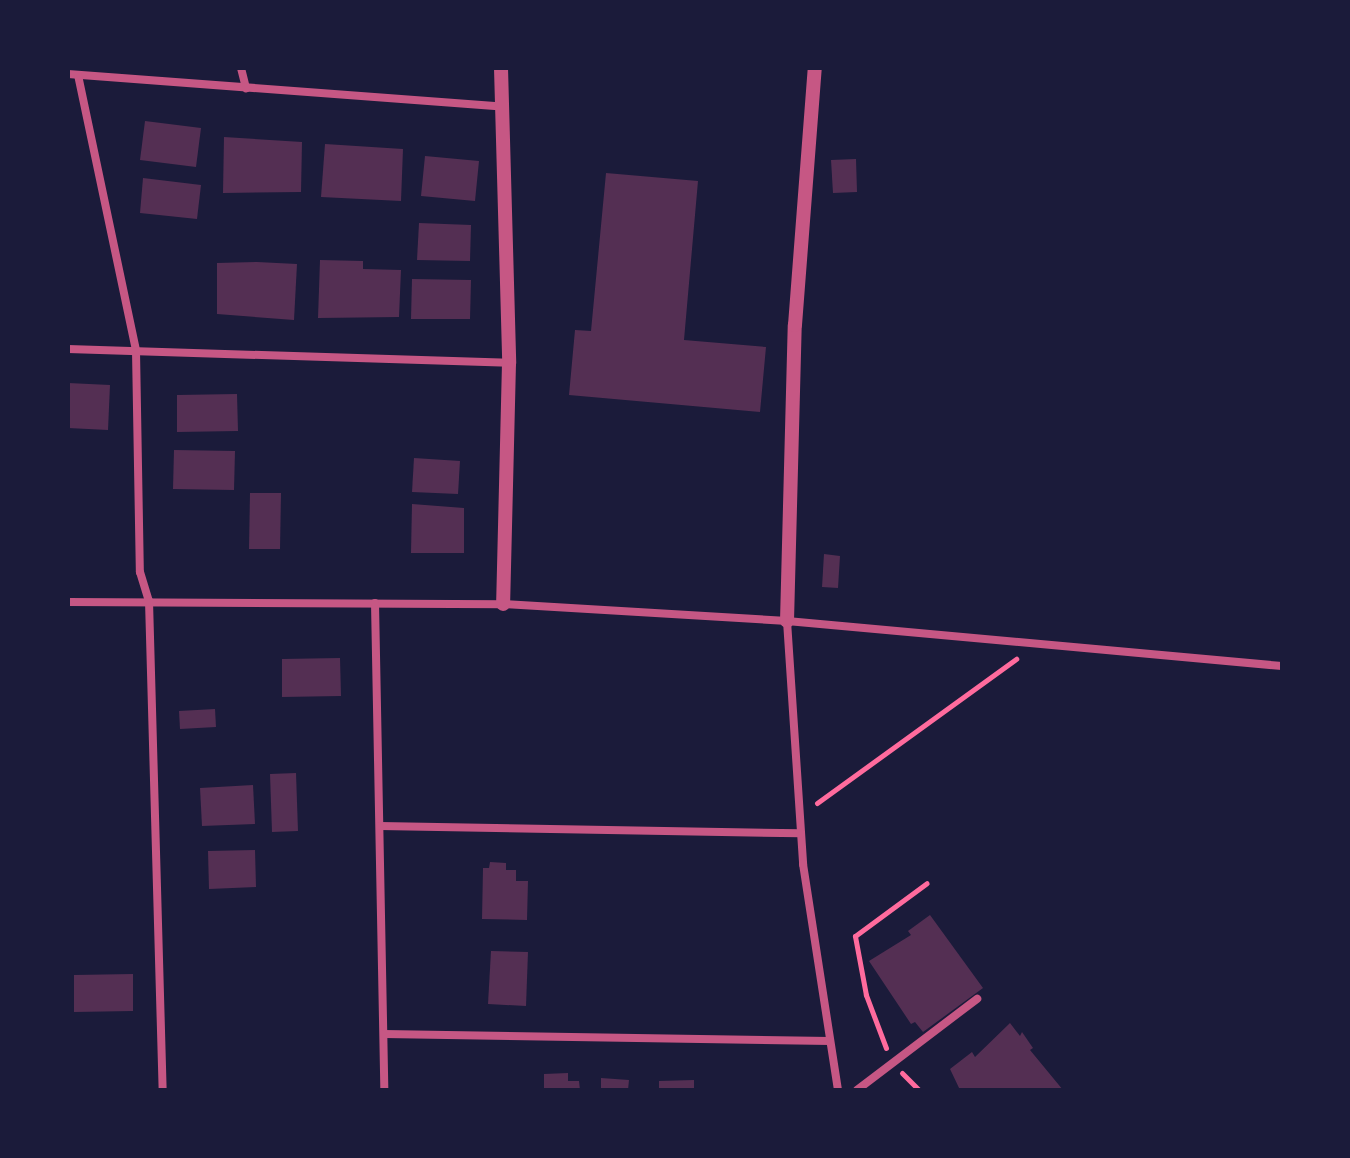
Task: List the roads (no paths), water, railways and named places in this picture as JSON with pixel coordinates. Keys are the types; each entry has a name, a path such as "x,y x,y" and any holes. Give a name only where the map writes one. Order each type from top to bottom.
{"street":[{"path":"241,68 246,88"},
{"path":"501,68 505,107 509,363 503,604"},
{"path":"815,68 795,325 787,621 799,815 838,1090"},
{"path":"68,74 505,107"},
{"path":"78,75 136,351 140,572 149,601 163,1090"},
{"path":"68,349 509,363"},
{"path":"68,602 503,604 787,621 1282,666"},
{"path":"375,603 384,1090"},
{"path":"380,826 801,833"},
{"path":"857,1090 977,999"},
{"path":"384,1034 830,1041"}]}
